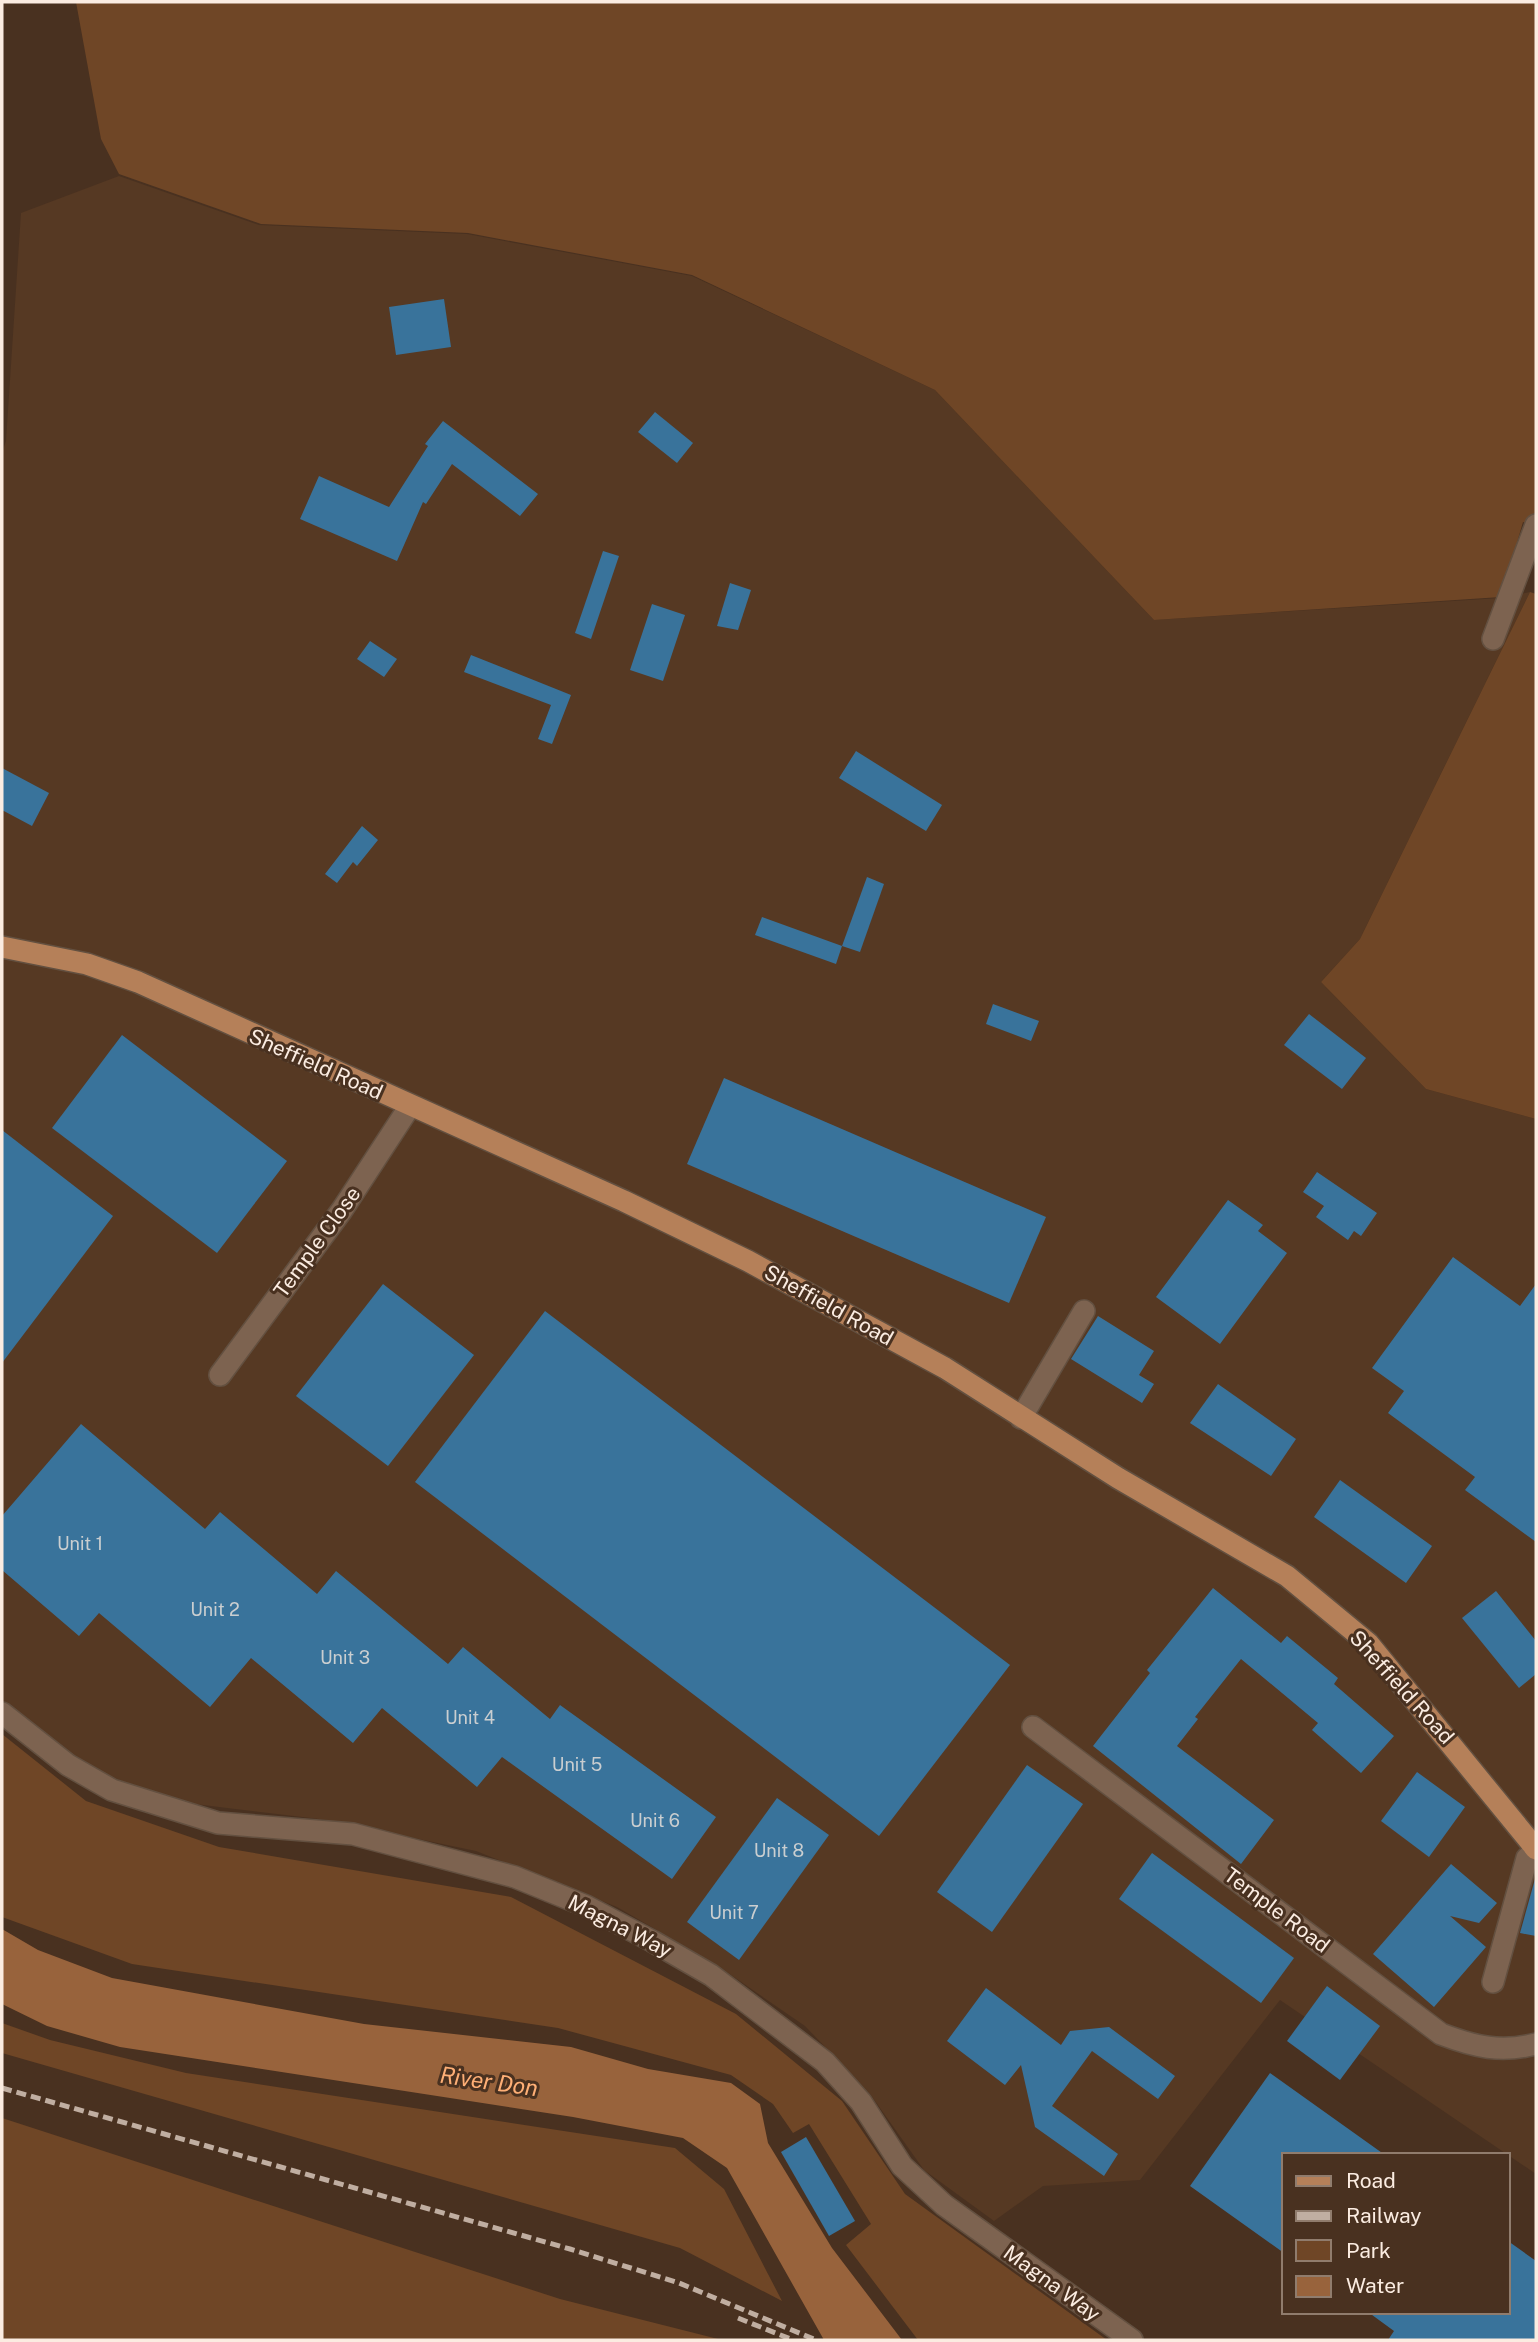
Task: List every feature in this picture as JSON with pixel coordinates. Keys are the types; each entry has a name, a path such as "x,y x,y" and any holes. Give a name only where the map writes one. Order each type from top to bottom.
{"main road":[{"name":"Sheffield Road","path":"2,947 87,964 138,982 410,1107 612,1195 748,1261 945,1368 1021,1418 1287,1576 1335,1614 1388,1665 1536,1849"}],"street":[{"path":"1493,639 1536,525"},
{"name":"Temple Close","path":"220,1375 342,1210 410,1107"},
{"path":"1021,1418 1084,1311"},
{"name":"Magna Way","path":"2,1713 68,1765 112,1790 218,1823 353,1834 515,1877 586,1906 652,1941 711,1975 825,2062 861,2102 902,2166 944,2205 1132,2340"},
{"name":"Temple Road","path":"1033,1727 1441,2034 1474,2047 1510,2050 1536,2044"},
{"path":"1493,1982 1527,1858 1536,1849"}],"shaded area":[{"path":"119,176 259,225 467,234 692,276 935,390 1154,620 1500,598 1530,592 1360,939 1321,982 1426,1089 1536,1119 1536,2174 1510,2156 1510,2153 1505,2153 1280,2000 1140,2180 1043,2186 994,2221 924,2170 870,2094 805,2026 715,1964 617,1907 476,1851 327,1820 170,1801 81,1764 2,1703 2,453 6,441 21,213"}],"green space":[{"path":"76,2 1536,2 1536,527 1523,522 1501,597 1154,620 935,390 692,275 468,233 261,224 119,174 101,139"},
{"path":"1530,592 1536,594 1536,1119 1426,1089 1321,982 1360,939"},
{"path":"2,1734 86,1801 219,1847 511,1897 736,2014 842,2101 905,2194 1107,2340 918,2340 846,2245 871,2224 809,2124 793,2133 773,2104 731,2075 558,2028 132,1964 2,1917"},
{"path":"2,2023 50,2040 186,2073 675,2148 724,2189 782,2301 680,2248 2,2053"},
{"path":"2,2118 560,2299 722,2340 2,2340"}],"water":[{"name":"River Don","path":"2,1929 38,1950 112,1978 364,2024 571,2047 648,2069 731,2083 760,2104 768,2143 832,2248 902,2340 824,2340 727,2168 683,2138 573,2117 120,2047 47,2026 2,2004"}],"building":[{"path":"444,299 451,347 396,355 389,307"},
{"path":"655,412 693,443 677,463 638,432"},
{"path":"443,421 538,494 520,516 452,464 426,504 423,502 397,561 300,519 319,476 389,507 428,446 425,444"},
{"path":"603,551 619,556 591,639 575,633"},
{"path":"730,583 751,590 738,630 717,626"},
{"path":"652,604 685,615 663,681 630,670"},
{"path":"370,641 397,659 384,677 357,659"},
{"path":"471,655 571,695 552,744 538,739 551,705 464,672"},
{"path":"856,751 942,805 926,831 839,778"},
{"path":"2,768 49,793 32,826 2,810"},
{"path":"362,826 378,840 357,866 353,862 337,883 325,874"},
{"path":"867,877 884,884 860,952 842,946"},
{"path":"762,917 842,946 836,964 755,935"},
{"path":"993,1004 1039,1021 1031,1041 986,1024"},
{"path":"1309,1014 1366,1058 1342,1089 1284,1045"},
{"path":"122,1035 287,1161 217,1253 52,1128"},
{"path":"724,1078 1046,1217 1009,1303 687,1164"},
{"path":"2,1130 113,1216 2,1363"},
{"path":"1317,1172 1377,1213 1361,1236 1354,1231 1348,1240 1316,1217 1324,1206 1303,1192"},
{"path":"1228,1200 1263,1225 1258,1231 1287,1253 1220,1344 1156,1297"},
{"path":"1453,1257 1520,1306 1536,1284 1536,1542 1465,1490 1475,1477 1388,1413 1404,1391 1372,1368"},
{"path":"383,1284 474,1355 388,1466 296,1396"},
{"path":"545,1311 1010,1665 879,1836 415,1482"},
{"path":"1098,1316 1154,1351 1139,1375 1154,1384 1142,1403 1071,1359"},
{"path":"1218,1384 1296,1439 1271,1476 1190,1423"},
{"path":"81,1424 205,1529 220,1512 317,1594 336,1571 448,1664 463,1647 550,1719 560,1705 716,1817 672,1879 502,1757 477,1787 382,1708 353,1743 251,1658 210,1707 99,1613 79,1636 2,1570 2,1516"},
{"path":"1340,1480 1432,1546 1406,1583 1314,1517"},
{"path":"1213,1588 1281,1643 1287,1636 1338,1678 1334,1684 1394,1736 1361,1773 1312,1730 1318,1723 1241,1659 1195,1717 1198,1719 1177,1746 1274,1820 1241,1864 1093,1746 1150,1673 1147,1670"},
{"path":"1496,1591 1536,1641 1536,1674 1519,1688 1462,1618"},
{"path":"1027,1765 1083,1804 992,1932 937,1892"},
{"path":"1417,1772 1465,1807 1429,1857 1381,1821"},
{"path":"777,1798 829,1835 739,1960 687,1922"},
{"path":"1152,1853 1294,1958 1261,2003 1119,1899"},
{"path":"1451,1864 1497,1903 1479,1923 1450,1916 1486,1947 1434,2007 1373,1954"},
{"path":"1536,1879 1536,1936 1520,1933"},
{"path":"1327,1986 1380,2026 1340,2080 1287,2041"},
{"path":"986,1988 1061,2045 1070,2031 1109,2027 1175,2076 1158,2099 1092,2051 1052,2106 1118,2154 1104,2176 1035,2127 1021,2065 1005,2085 947,2041"},
{"path":"1270,2073 1382,2153 1282,2153 1282,2252 1190,2186"},
{"path":"806,2137 855,2221 829,2236 781,2152"},
{"path":"1510,2242 1536,2261 1536,2340 1388,2340 1394,2331 1371,2314 1510,2314"}],"railway":[{"path":"2,2088 570,2249 679,2283 816,2340"},
{"path":"738,2318 793,2340"}]}
